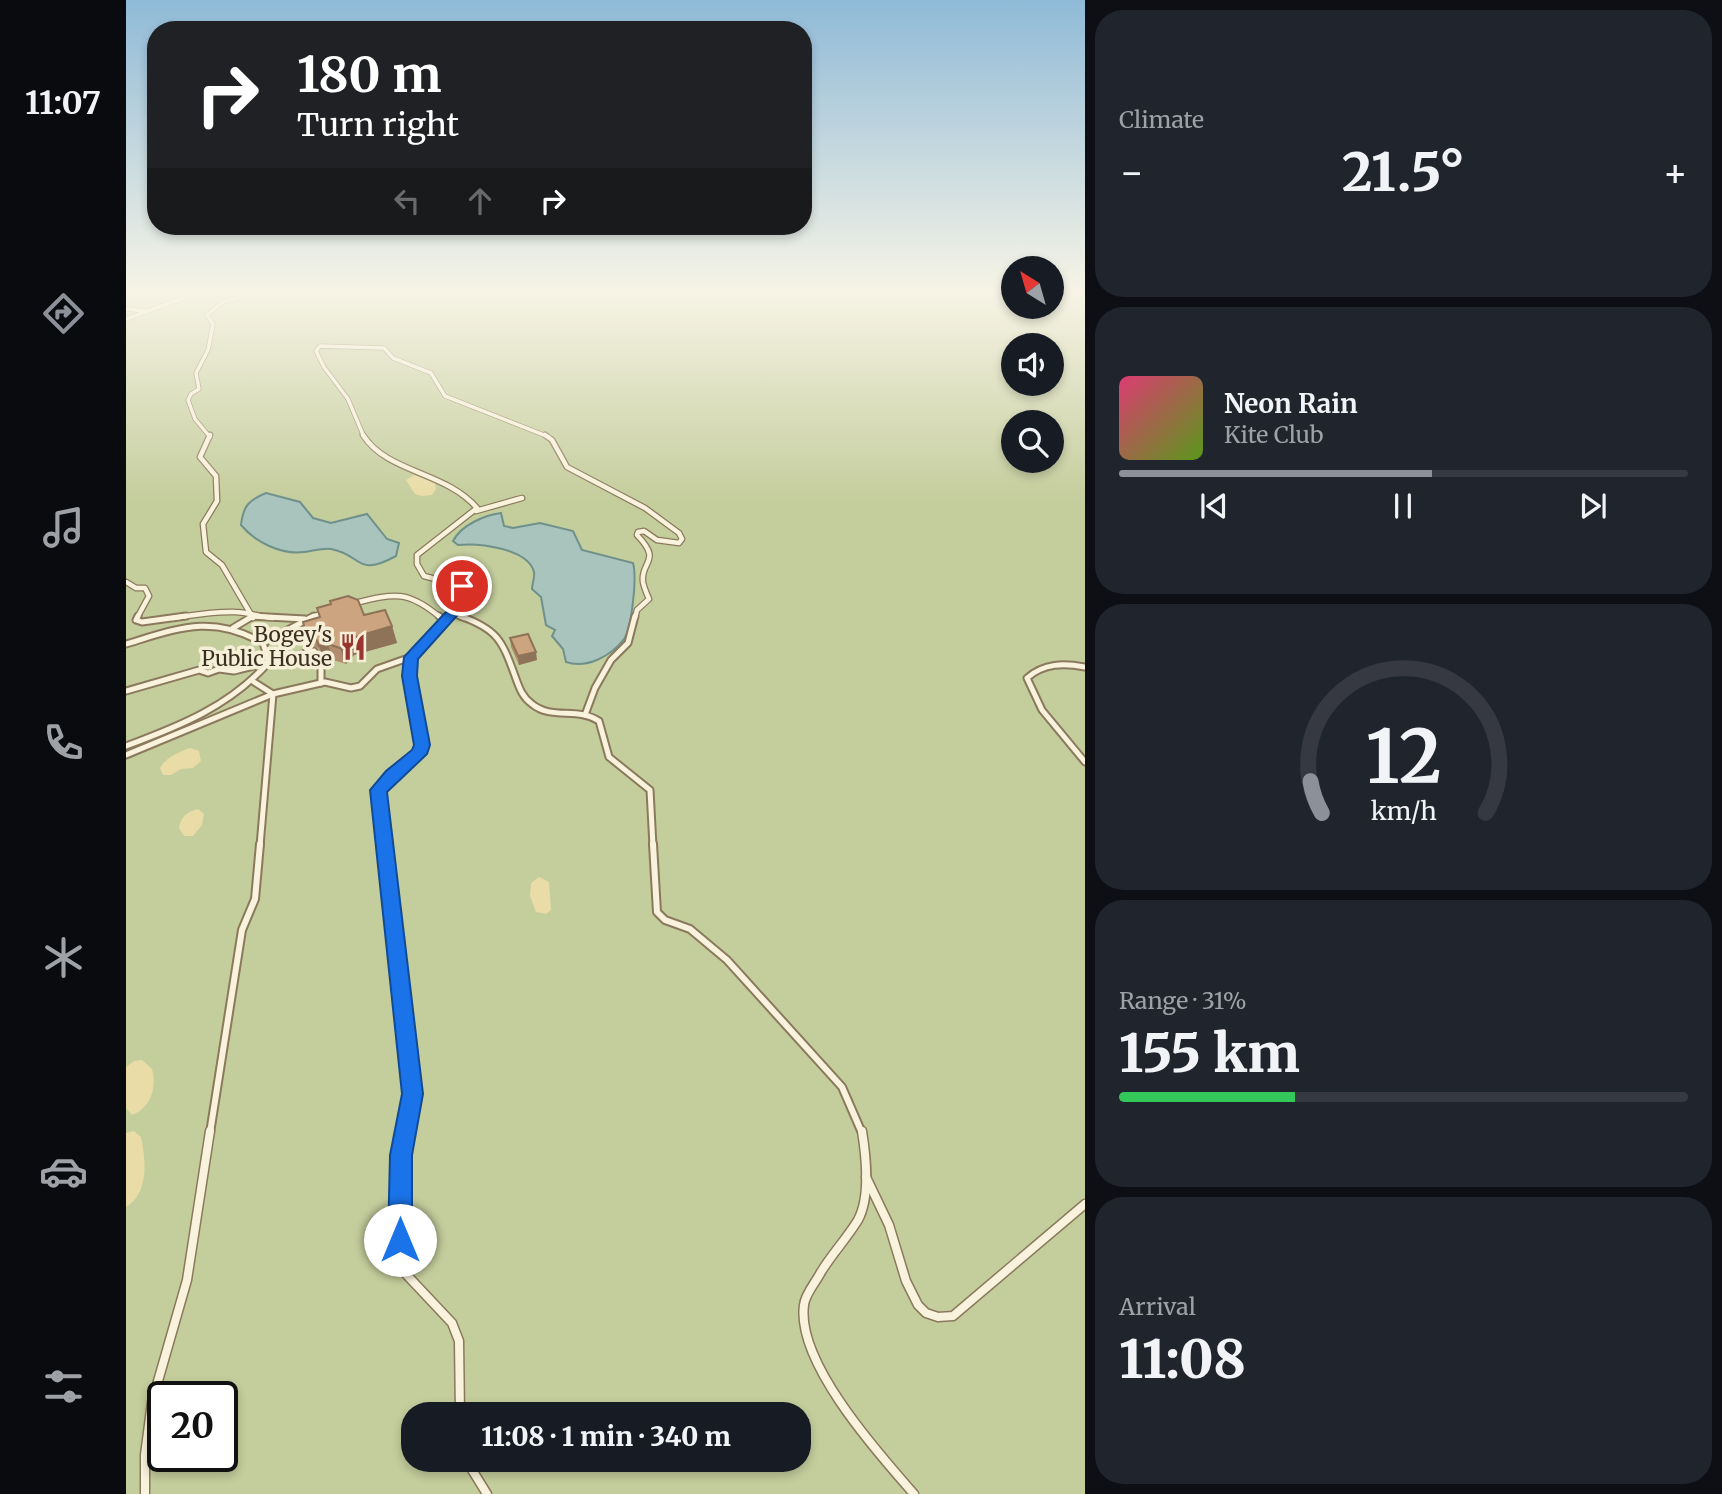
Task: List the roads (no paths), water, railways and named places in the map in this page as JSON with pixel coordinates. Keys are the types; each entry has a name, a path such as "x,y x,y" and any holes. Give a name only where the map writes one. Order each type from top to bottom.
{"lane":[{"path":"200,363 195,380 199,389 191,394 188,400 195,419 211,436 200,457 216,476 217,501 203,524 206,552 222,565 254,617"},
{"path":"320,363 345,394 358,430 368,443 379,453 453,486 474,503 477,511"},
{"path":"405,363 431,373 445,396 554,440 561,463 645,508 679,533 682,539 678,543 657,540 644,531 638,532 637,535 650,549 652,557 642,580 649,599 637,610 628,643 611,660 595,688 585,715"},
{"path":"126,755 273,694 321,683 351,688 360,686 377,669 411,657 466,599 465,589 455,584 426,579 415,559 425,548 477,511 522,498"},
{"path":"126,582 136,588 145,588 149,596 136,620 142,622 216,612 305,619"},
{"path":"345,606 390,594 406,593 418,598 446,622"},
{"path":"263,643 305,619 334,609"},
{"path":"454,614 491,627 502,641 523,697 538,710 553,715 585,715 599,721 604,731 608,756 618,767 642,779 650,790 657,912 665,920 690,929 727,960 842,1087 861,1126 868,1169 859,1218 828,1260 804,1303 805,1332 828,1384 880,1454 914,1494"},
{"path":"233,628 254,617"},
{"path":"126,643 174,630 212,626 233,628 263,643 269,662"},
{"path":"126,691 200,670 208,673 219,669 234,671 314,651 321,667 321,683"},
{"path":"411,657 410,676 422,745 419,754 391,775 379,790 413,1094 401,1155 400,1240 404,1272 452,1323 459,1341 460,1402"},
{"path":"126,746 173,729 220,706 254,682 269,662"},
{"path":"1085,667 1057,664 1042,667 1027,678 1028,687 1045,712 1085,762"},
{"path":"254,682 273,694"},
{"path":"145,1494 145,1455 152,1402 187,1280 242,930 255,899 273,694"},
{"path":"866,1177 895,1240 908,1292 927,1314 939,1320 953,1316 1085,1204"},
{"path":"473,1472 487,1494"}],"water":[{"path":"266,493 300,502 313,518 331,523 367,514 387,539 399,543 396,556 366,565 331,549 295,552 269,546 241,525 248,504"},
{"path":"501,513 504,526 513,528 540,523 573,531 582,550 633,563 634,590 627,633 612,651 598,660 582,664 566,662 563,649 552,636 555,630 546,625 541,597 532,589 534,572 530,564 513,552 477,545 458,545 453,541 462,530 474,522"}],"place":[{"name":"Bogey's Public House","path":"353,647"}]}
